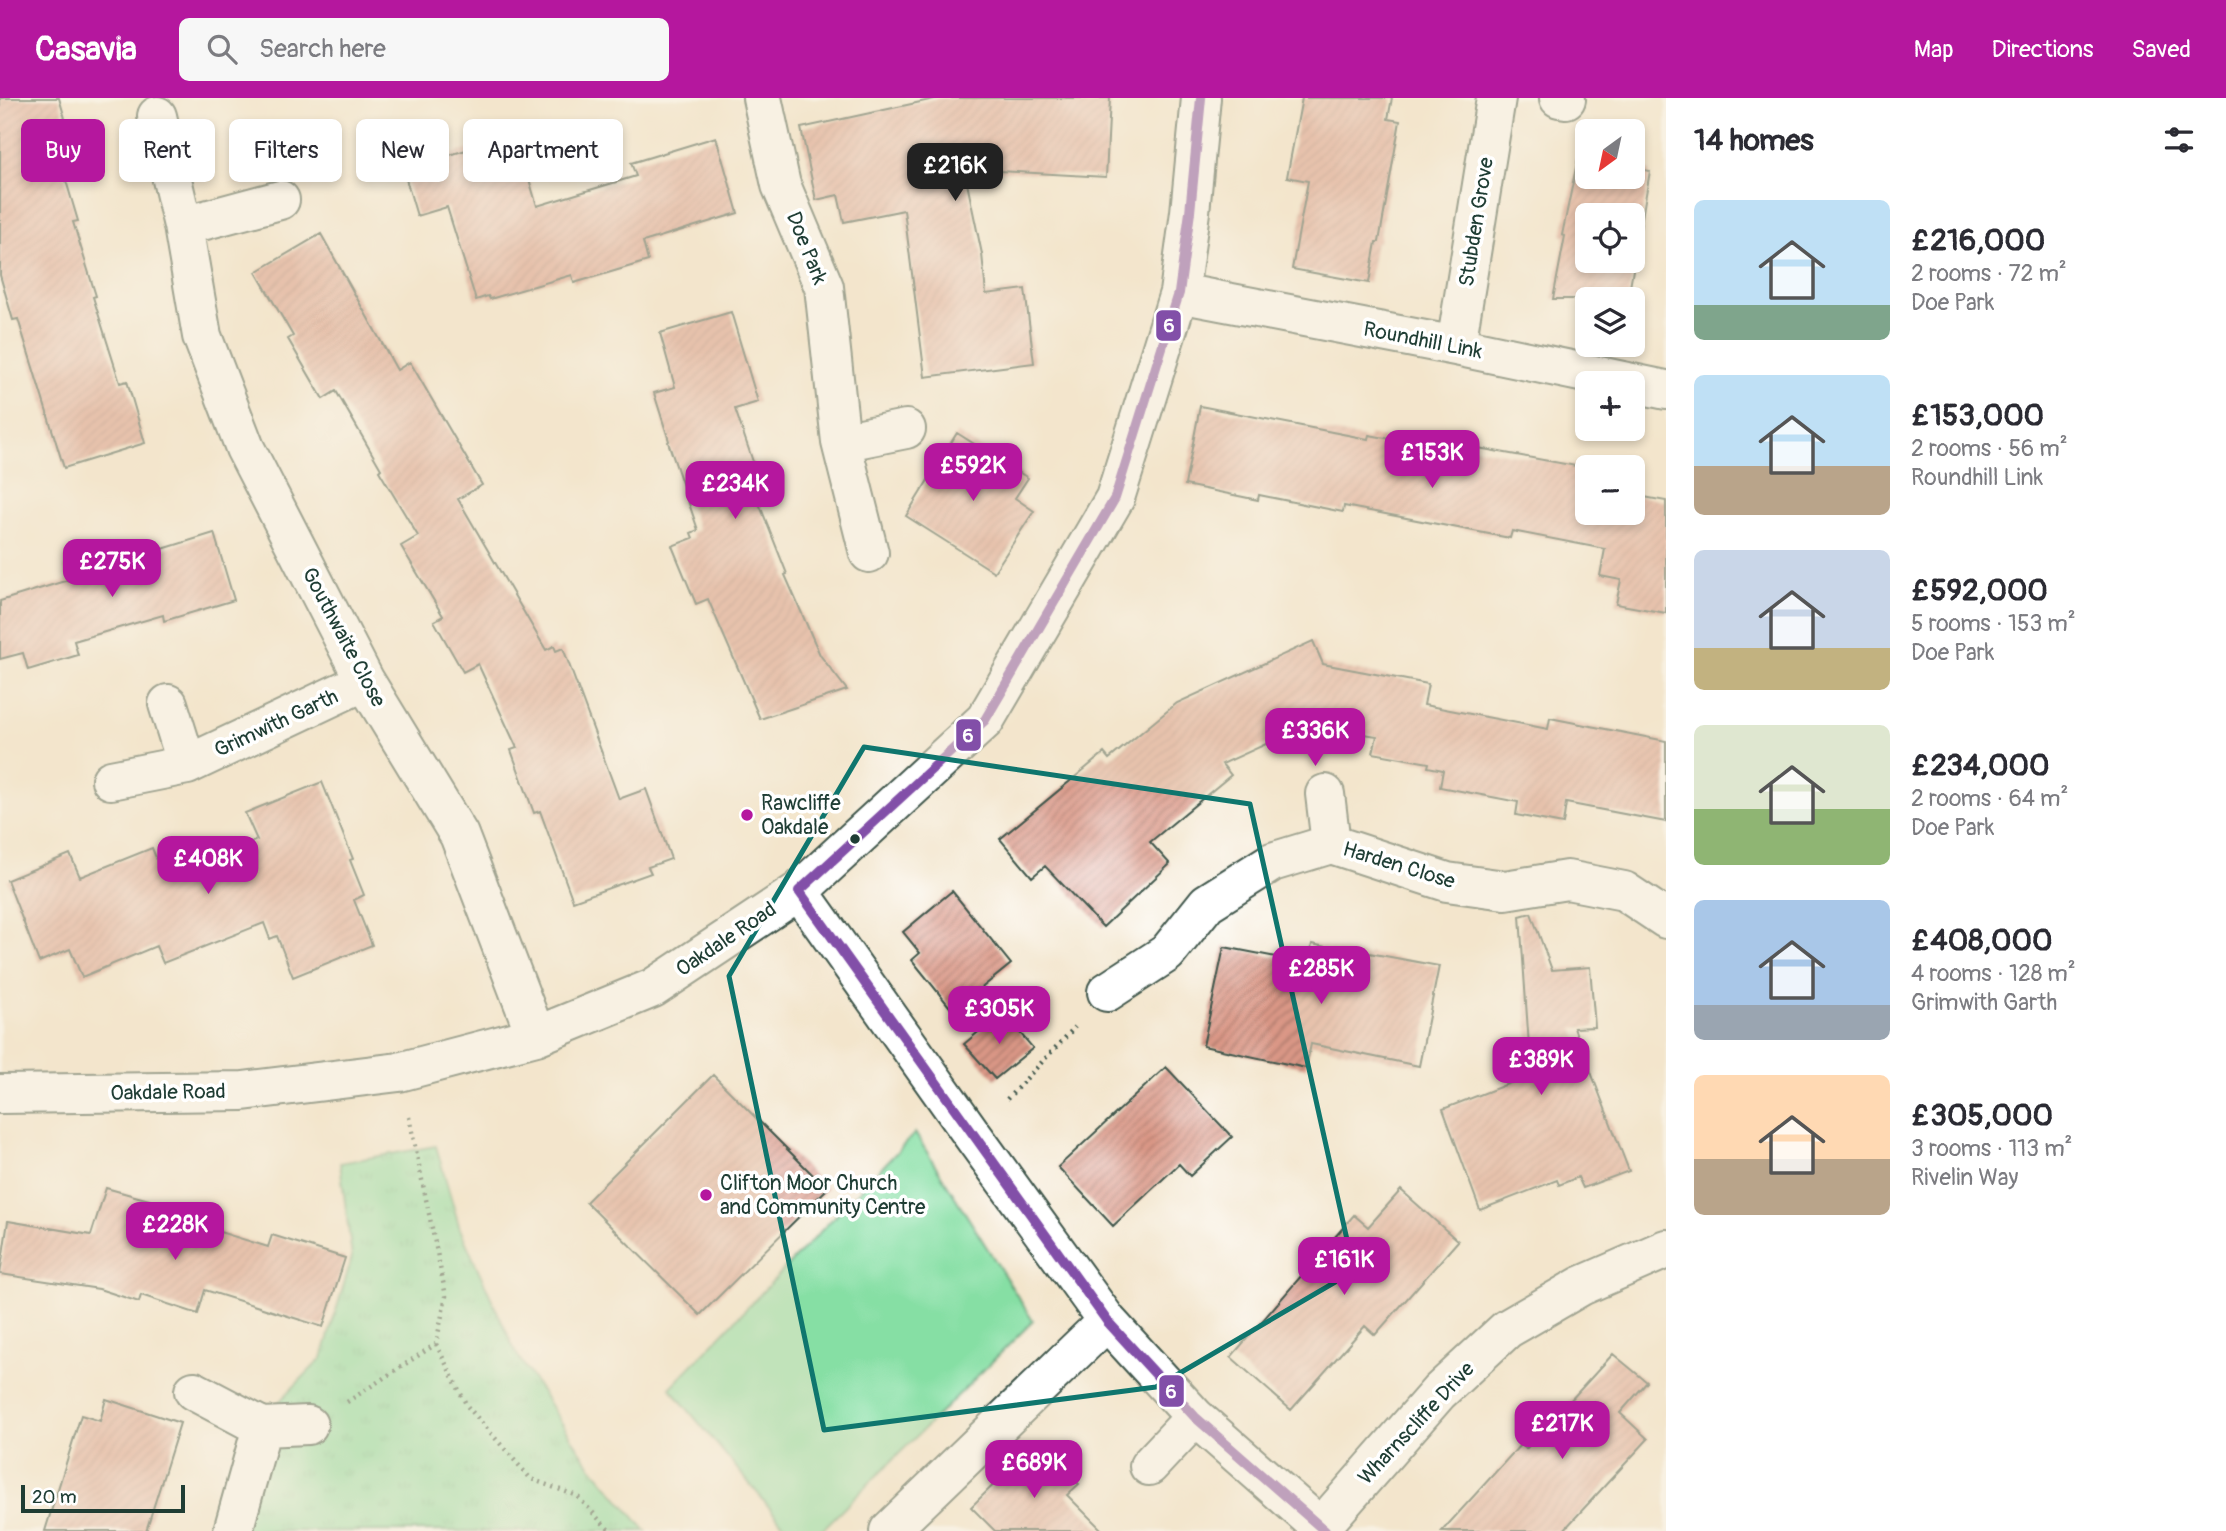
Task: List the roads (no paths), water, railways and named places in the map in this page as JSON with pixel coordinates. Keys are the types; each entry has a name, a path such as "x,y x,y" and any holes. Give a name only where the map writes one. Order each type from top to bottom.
{"street":[{"name":"Doe Park","path":"762,98 781,185 824,286 841,443 869,553"},
{"name":"Oakdale Road","path":"0,1094 243,1091 398,1072 536,1036 653,988 799,891 985,720 1115,498 1179,293 1201,98"},
{"name":"Stubden Grove","path":"1456,346 1496,98"},
{"name":"Gouthwaite Close","path":"157,116 183,226 202,336 245,448 365,681 459,835 536,1036"},
{"path":"183,226 280,200"},
{"name":"Roundhill Link","path":"1179,293 1456,346 1666,390"},
{"path":"841,443 905,429"},
{"name":"Grimwith Garth","path":"111,780 187,765 365,681"},
{"name":"Grimwith Garth","path":"168,704 187,765"},
{"name":"Harden Close","path":"1325,794 1331,844"},
{"name":"Harden Close","path":"1107,992 1167,953 1207,903 1272,862 1331,844 1447,882 1506,890 1567,880 1624,891 1666,919"},
{"path":"799,891 1107,1321 1195,1418 1323,1529"},
{"name":"Wharnscliffe Drive","path":"1323,1529 1439,1392 1507,1329 1581,1286 1666,1249"},
{"path":"889,1531 1107,1321"},
{"path":"194,1391 262,1427 308,1425"},
{"path":"1149,1466 1195,1418"},
{"path":"233,1531 262,1427"}],"place":[{"name":"Rawcliffe Oakdale","path":"747,815"},
{"name":"Clifton Moor Church and Community Centre","path":"706,1195"}]}
